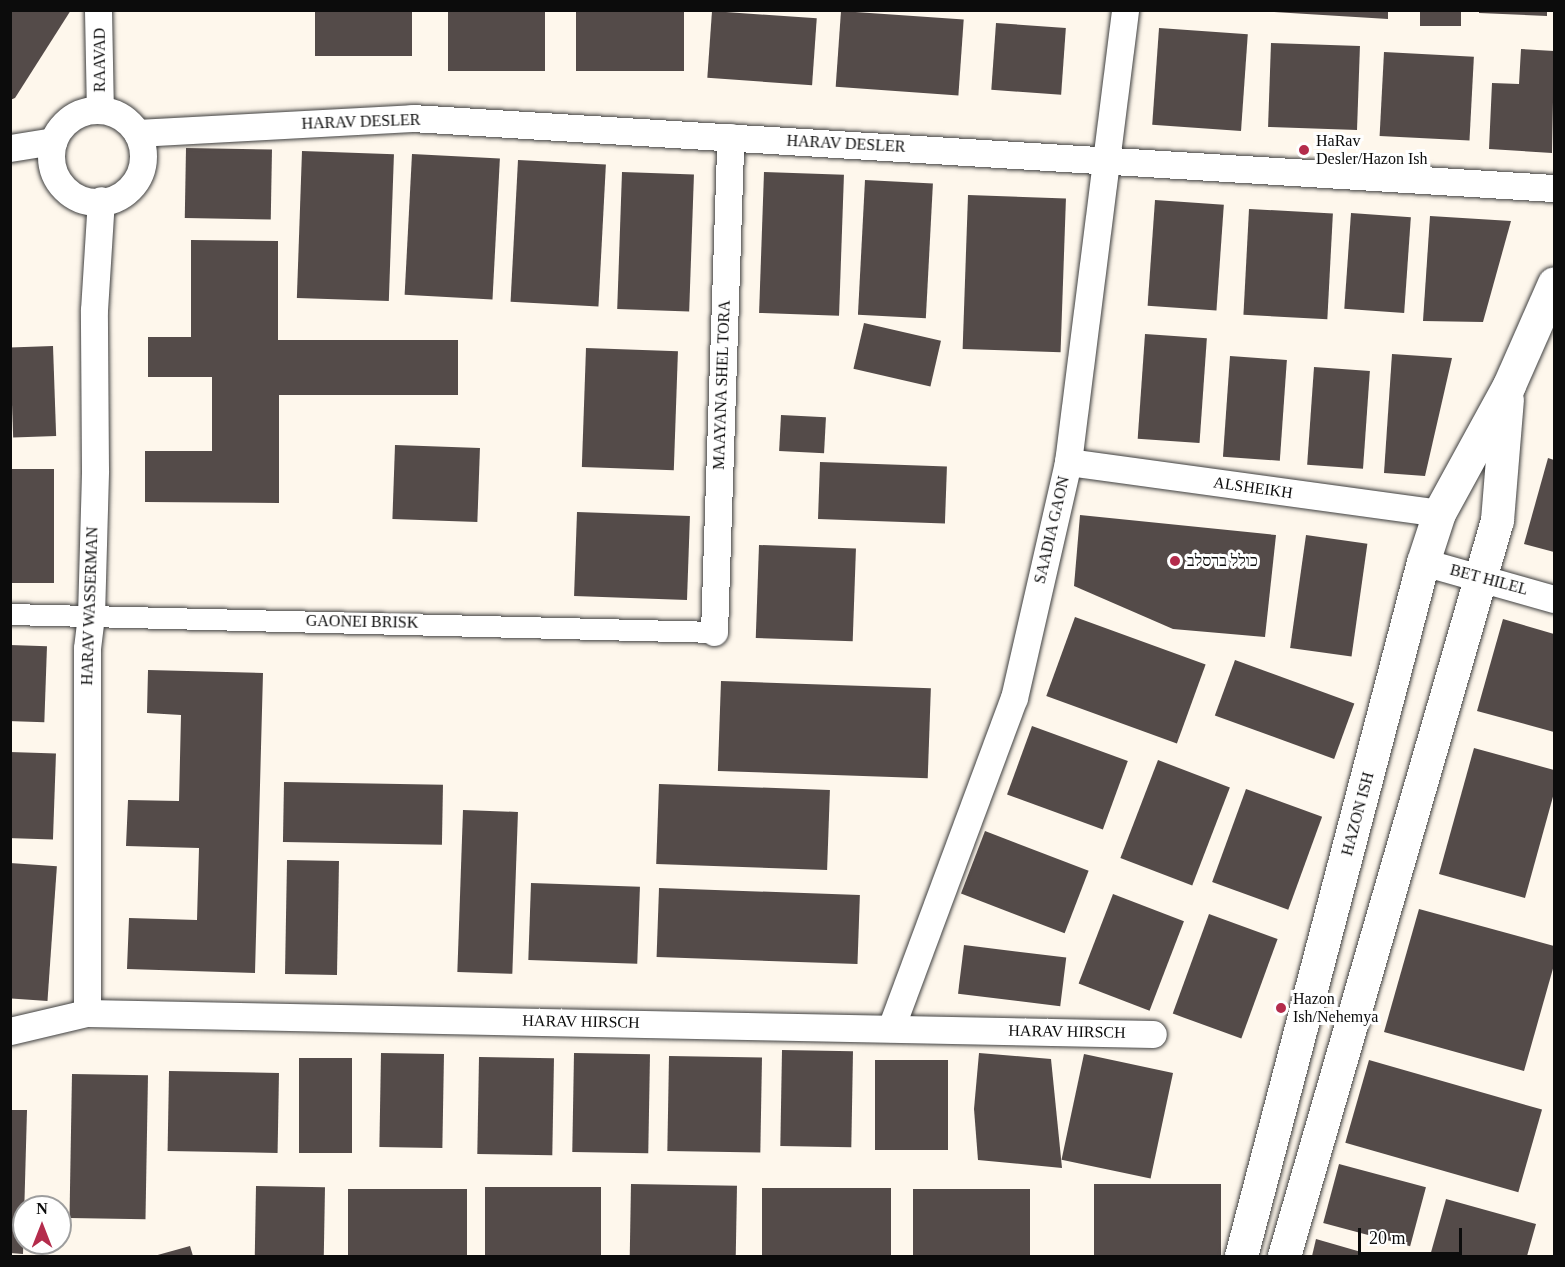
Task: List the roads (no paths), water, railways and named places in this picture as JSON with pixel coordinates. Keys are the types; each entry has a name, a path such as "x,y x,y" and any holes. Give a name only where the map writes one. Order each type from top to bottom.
{"street":[{"name":"RAAVAD","path":"98,10 100,110"},
{"name":"SAADIA GAON","path":"891,1028 1014,698 1068,462 1125,10"},
{"path":"100,110 115,113 137,133 142,147 143,161 139,175 130,187 118,196 88,201 73,195 62,185 54,172 51,156 53,141 60,128 72,117 85,111 100,110"},
{"name":"HARAV DESLER","path":"137,133 411,118 1554,188"},
{"name":"MAAYANA SHEL TORA","path":"714,632 730,137"},
{"path":"10,148 53,141"},
{"name":"HARAV WASSERMAN","path":"87,1013 87,648 91,616 95,470 94,310 100,200"},
{"name":"HAZON ISH","path":"1240,1257 1423,562 1439,513 1509,386 1552,293"},
{"name":"HAZON ISH","path":"1284,1257 1497,520 1509,386"},
{"name":"ALSHEIKH","path":"1068,462 1439,513"},
{"name":"BET HILEL","path":"1423,562 1554,598"},
{"name":"GAONEI BRISK","path":"10,614 714,632"},
{"name":"HARAV HIRSCH","path":"10,1031 87,1013 1153,1034"}],"place":[{"name":"HaRav Desler/Hazon Ish","path":"1304,150"},
{"name":"כולל ברסלב","path":"1175,561"},
{"name":"Hazon Ish/Nehemya","path":"1281,1008"}]}
